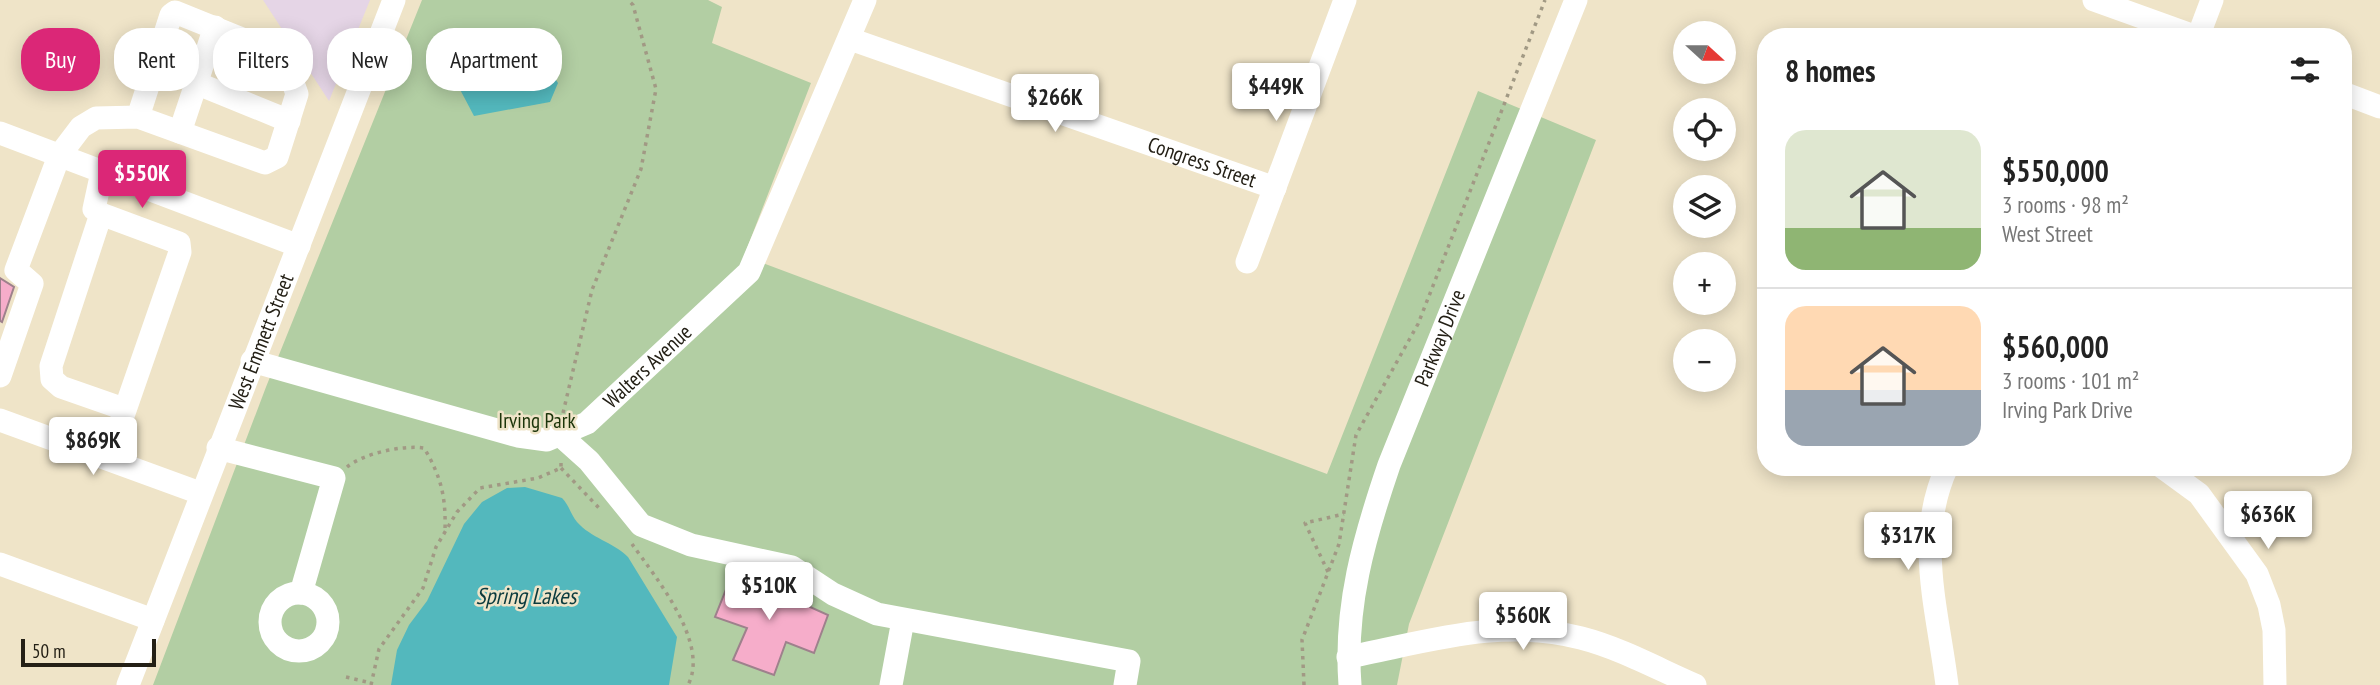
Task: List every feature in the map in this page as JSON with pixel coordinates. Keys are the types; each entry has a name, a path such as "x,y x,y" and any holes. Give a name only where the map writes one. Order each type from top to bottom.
{"street":[{"name":"West Emmett Street","path":"128,685 200,493 394,0"},
{"name":"Walters Avenue","path":"252,361 518,436 547,440 587,423 749,272 865,0"},
{"path":"1247,262 1345,0"},
{"name":"Parkway Drive","path":"1350,685 1348,657 1354,583 1366,531 1389,465 1576,0"},
{"path":"2094,0 2173,28"},
{"path":"2201,28 2211,0"},
{"path":"0,376 9,339 32,284 13,273 59,156 81,127 96,118 138,117 265,163 277,157 297,94 292,80 252,43 181,13 171,15 138,117"},
{"path":"199,74 215,27"},
{"name":"Congress Street","path":"850,39 1275,188"},
{"path":"199,84 289,121"},
{"path":"180,132 193,91"},
{"path":"2352,96 2380,107"},
{"path":"0,133 299,246"},
{"path":"102,172 94,209 100,214 179,243 180,252 108,459"},
{"path":"100,214 51,366 52,379 61,387 124,409"},
{"path":"0,420 200,493"},
{"path":"560,435 589,461 641,525 691,545 792,567 833,594 877,614 1129,661 1125,685"},
{"path":"218,448 334,478 302,593"},
{"path":"1944,476 1929,522 1930,582 1947,685"},
{"path":"2174,476 2199,494 2257,574 2274,630 2275,685"},
{"path":"0,564 153,620"},
{"path":"891,685 903,620"},
{"path":"1348,657 1460,632 1545,631 1582,638 1695,685"}],"path":[{"path":"603,512 561,468 560,435 592,289 641,169 656,89 633,5 628,0"},
{"path":"1304,685 1302,640 1339,544 1356,435 1418,324 1545,0"},
{"path":"334,478 352,463 412,446 424,448 440,475 446,503 445,532"},
{"path":"346,677 371,684 379,649 423,588 436,547 457,512 480,488 538,478 561,468"},
{"path":"1328,572 1304,523 1344,514"},
{"path":"625,535 691,639 694,658 688,685"}],"shaded area":[{"path":"263,0 370,0 359,28 327,28 327,91 333,91 329,101 313,77 313,28 281,28"}],"green space":[{"name":"Irving Park","path":"422,0 708,0 722,7 712,43 811,83 744,256 1327,474 1478,91 1596,140 1409,624 1397,685 153,685 266,387 385,91 412,91 411,28"}],"water":[{"path":"461,91 555,91 550,102 474,116"},
{"name":"Spring Lakes","path":"525,487 562,498 583,527 628,557 677,637 669,685 391,685 397,650 409,625 427,601 464,524 482,502 507,488"}],"building":[{"path":"0,278 14,287 2,322 0,321"},
{"path":"755,573 769,579 765,587 812,602 810,607 828,615 814,653 786,642 774,675 733,660 747,628 715,617 731,577 751,584"}]}
